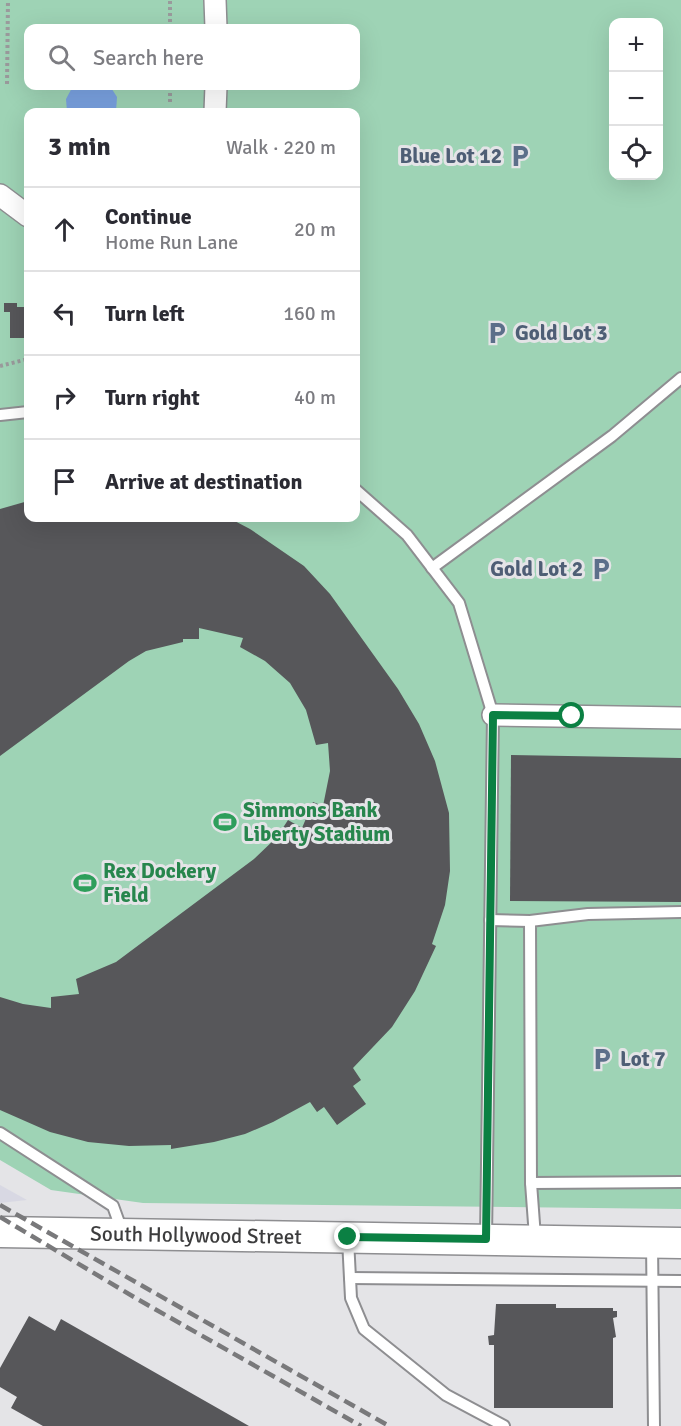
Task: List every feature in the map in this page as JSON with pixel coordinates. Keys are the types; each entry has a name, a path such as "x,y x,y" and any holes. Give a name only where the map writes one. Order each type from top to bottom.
{"main road":[{"name":"South Hollywood Street","path":"0,1232 667,1243"}],"street":[{"path":"216,0 216,24"},
{"path":"0,195 24,213"},
{"path":"493,715 681,718"}],"lane":[{"path":"432,568 612,435 681,378"},
{"path":"0,415 24,412"},
{"path":"360,494 407,535 459,603 493,715 486,1239"},
{"path":"490,920 530,921 588,914 681,912"},
{"path":"530,921 531,1184 535,1241"},
{"path":"0,1133 113,1206 123,1234"},
{"path":"531,1184 681,1182"},
{"path":"348,1237 351,1298 364,1329 446,1395 504,1426"},
{"path":"654,1426 653,1280 667,1243"},
{"path":"350,1278 681,1281"}],"path":[{"path":"7,84 8,0"},
{"path":"170,0 170,24"},
{"path":"170,90 170,102"},
{"path":"0,366 24,360"}],"shaded area":[{"path":"0,1185 27,1200 0,1203"}],"green space":[{"path":"0,0 681,0 681,1209 143,1203 51,1190 0,1160"}],"water":[{"path":"71,90 113,90 117,97 116,108 67,108 66,99"}],"building":[{"path":"4,303 17,303 17,307 24,307 24,338 10,338 10,312 4,312"},
{"name":"Simmons Bank Liberty Stadium","path":"24,502 24,522 237,522 304,566 330,594 398,689 419,724 435,761 449,813 450,871 445,905 432,944 436,946 415,991 392,1027 353,1068 361,1080 353,1086 366,1104 337,1125 324,1107 317,1112 310,1102 245,1134 171,1149 171,1145 129,1146 88,1142 50,1132 0,1110 0,997 23,1004 51,1008 51,997 79,994 76,979 116,962 254,859 277,837 288,820 302,828 313,802 323,806 330,771 328,743 316,745 306,710 290,683 265,661 240,647 243,638 199,628 199,639 183,639 183,642 146,651 129,661 0,756 0,509"},
{"path":"511,755 681,758 681,902 510,901"},
{"path":"496,1304 556,1304 556,1308 613,1308 613,1311 617,1311 617,1317 613,1318 616,1337 613,1338 613,1408 494,1408 494,1345 489,1345 488,1336 494,1335"},
{"path":"29,1316 55,1331 61,1319 249,1426 43,1426 11,1408 17,1397 0,1387 0,1368"}],"railway":[{"path":"0,1205 389,1426"},
{"path":"0,1217 139,1300 361,1426"}],"place":[{"name":"Blue Lot 12","path":"520,156"},
{"name":"Gold Lot 3","path":"497,333"},
{"name":"Gold Lot 2","path":"601,569"},
{"name":"Simmons Bank Liberty Stadium","path":"225,822"},
{"name":"Rex Dockery Field","path":"85,883"},
{"name":"Lot 7","path":"602,1059"}],"route":[{"path":"348,1237 486,1239 493,715 572,716"}]}
